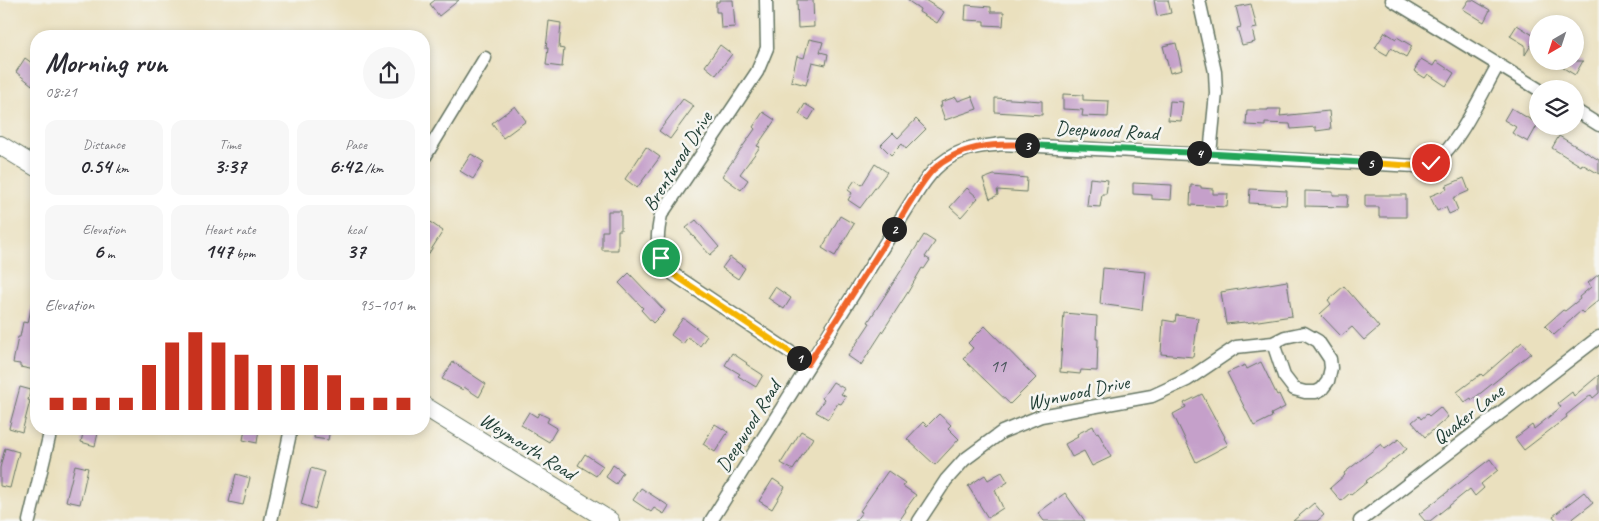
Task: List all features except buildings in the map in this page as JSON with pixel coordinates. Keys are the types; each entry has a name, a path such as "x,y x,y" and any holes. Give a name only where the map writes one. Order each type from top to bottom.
{"street":[{"name":"Brentwood Drive","path":"766,0 767,48 757,72 661,215 656,237 661,258 673,274 808,364"},
{"path":"1200,0 1215,72 1216,93 1210,154"},
{"path":"1392,0 1529,84"},
{"path":"430,148 485,58"},
{"name":"Deepwood Road","path":"711,521 931,171 946,159 963,150 1002,144 1416,166 1431,163 1448,149 1463,127 1498,65"},
{"path":"1584,116 1599,125"},
{"path":"0,145 30,163"},
{"name":"Wynwood Drive","path":"919,521 946,480 964,460 1002,432 1041,416 1152,396 1187,380 1236,347 1273,343 1285,337 1304,333 1318,341 1330,359 1332,368 1328,381 1322,389 1316,392 1305,392 1294,389 1284,376 1273,343"},
{"name":"Quaker Lane","path":"1360,521 1599,337"},
{"name":"Weymouth Road","path":"430,410 610,521"},
{"path":"29,521 50,435"},
{"path":"271,521 290,435"}],"route":[{"path":"661,258 673,274 808,364 931,171 946,159 963,150 1002,144 1416,166 1431,163"}]}
